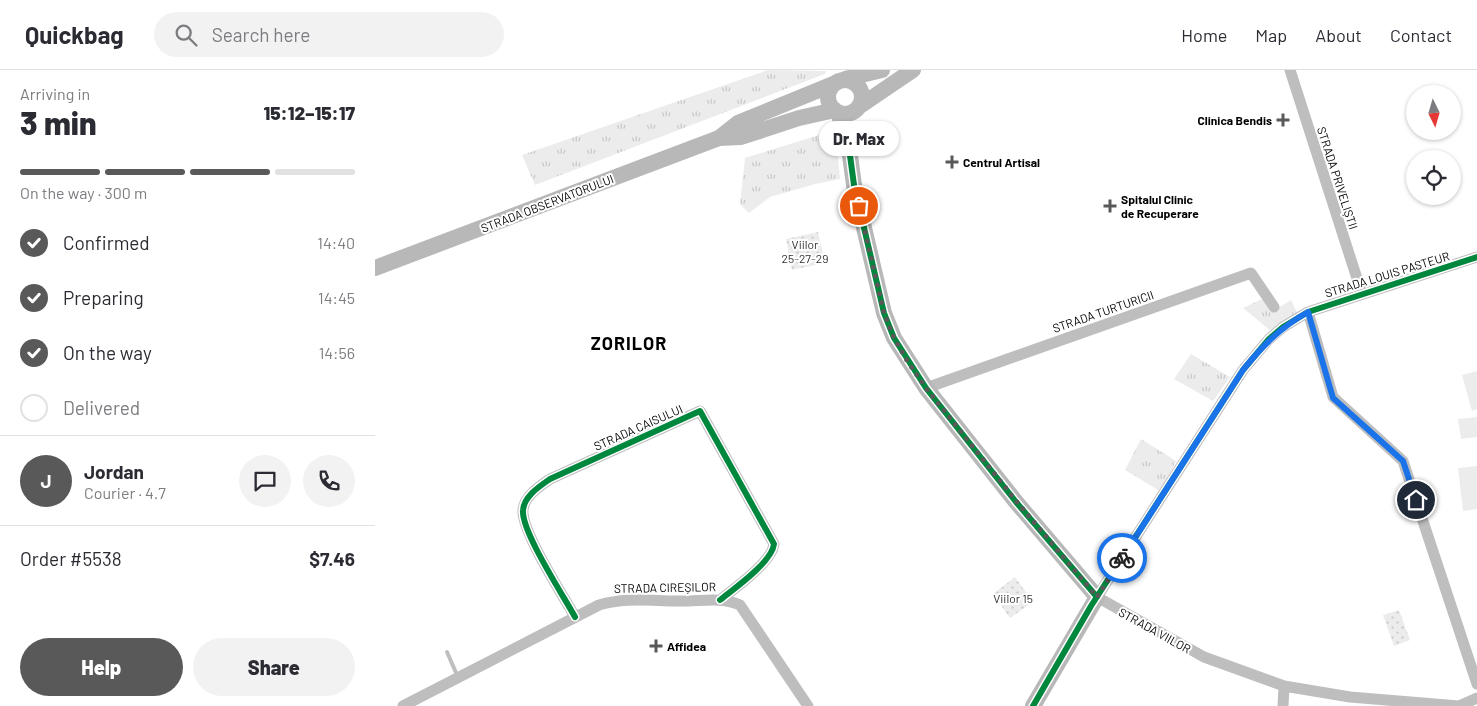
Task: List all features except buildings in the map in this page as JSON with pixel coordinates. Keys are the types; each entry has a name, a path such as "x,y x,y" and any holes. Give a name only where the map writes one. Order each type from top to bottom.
{"main road":[{"name":"STRADA OBSERVATORULUI","path":"375,268 719,138 738,123 840,78 882,70"},
{"path":"858,108 862,101 862,91 855,82 840,78 832,86 828,96 829,102 836,111 849,114 858,108 913,70"},
{"name":"STRADA VIILOR","path":"849,148 851,121 858,108"},
{"name":"STRADA OBSERVATORULUI","path":"719,138 741,137 817,114 836,111"},
{"name":"STRADA VIILOR","path":"836,111 849,148 854,185 884,313 894,338 926,388 1017,502 1097,597"},
{"path":"817,114 832,120 844,131"},
{"name":"STRADA LOUIS PASTEUR","path":"1033,706 1097,597"}],"street":[{"name":"STRADA PRIVELIȘTII","path":"1290,70 1361,294"},
{"name":"STRADA LOUIS PASTEUR","path":"1097,597 1243,370 1269,339 1283,327 1308,312 1477,257"},
{"name":"STRADA TURTURICII","path":"926,388 1251,273 1274,306"},
{"path":"1308,312 1333,398 1403,461 1477,684"},
{"name":"STRADA CAISULUI","path":"575,617 525,527 523,508 527,500 532,493 550,479 700,411 774,544 770,555 720,600"},
{"name":"STRADA VIILOR","path":"1097,597 1204,657 1284,686 1350,697 1459,706"},
{"name":"STRADA CIREȘILOR","path":"403,706 467,675 599,605 619,600 678,602 720,600 740,605 808,706"},
{"path":"1283,706 1284,686"},
{"path":"1459,706 1477,698"}],"green space":[{"path":"768,70 826,71 825,74 535,185 522,155"},
{"path":"819,135 829,136 838,157 840,179 770,197 749,213 740,204 745,158"},
{"name":"Viilor 25-27-29","path":"818,232 825,263 792,270 786,239"},
{"path":"1262,299 1269,309 1273,311 1291,300 1297,313 1271,331 1243,308"},
{"path":"1191,354 1230,377 1213,401 1174,379"},
{"path":"1477,371 1477,409 1472,411 1462,375"},
{"path":"1477,417 1477,437 1461,439 1458,419"},
{"path":"1141,439 1176,461 1160,491 1125,470"},
{"path":"1477,466 1477,509 1463,511 1458,468"},
{"name":"Viilor 15","path":"1015,577 1033,602 1010,618 993,594"},
{"path":"1399,610 1410,640 1394,646 1383,615"}],"waterway":[{"path":"447,652 457,675"}],"cycle path":[{"path":"849,148 854,185 884,313 894,338 926,388 1016,502 1097,597"},
{"path":"1033,706 1091,606 1243,370 1269,339 1283,327 1308,312 1477,257"},
{"path":"575,617 535,547 524,520 523,510 526,500 550,479 700,411 774,544 767,559 743,582 720,600"}],"way so far":[{"path":"859,206 884,313 894,338 926,388 1017,502 1097,597 1122,558"}],"place":[{"name":"Clinica Bendis","path":"1283,120"},
{"name":"Centrul Artisal","path":"952,162"},
{"name":"Dr. Max","path":"859,206"},
{"name":"Spitalul Clinic de Recuperare","path":"1110,206"},
{"name":"Affidea","path":"656,646"}],"district":[{"name":"ZORILOR","path":"629,343"}],"route":[{"path":"1122,558 1243,370 1269,339 1283,327 1308,312 1333,398 1403,461 1416,500"}]}
